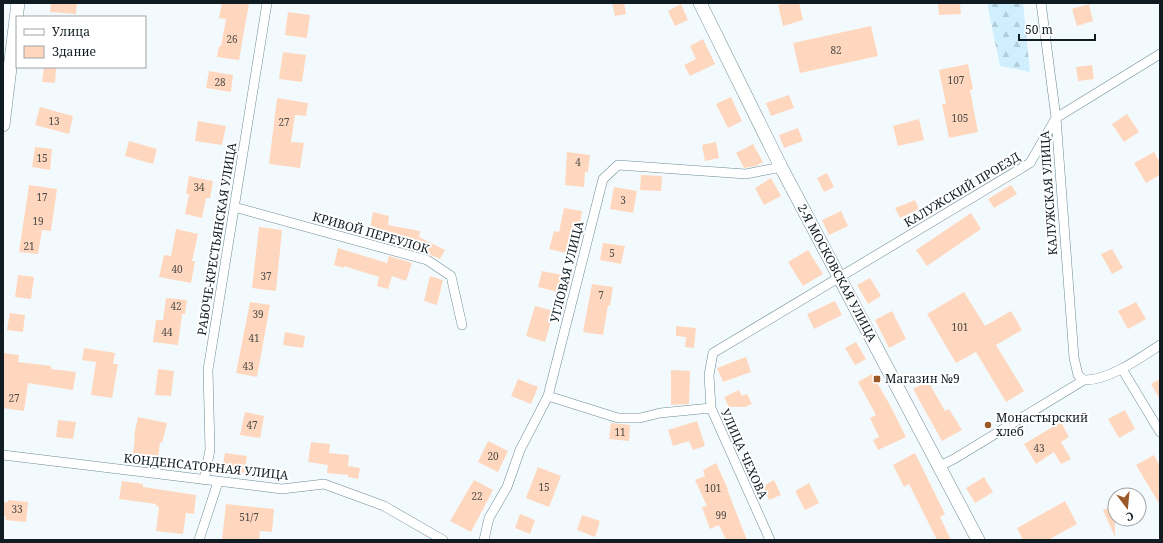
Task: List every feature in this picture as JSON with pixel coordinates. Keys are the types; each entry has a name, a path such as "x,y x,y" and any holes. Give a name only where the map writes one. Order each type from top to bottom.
{"street":[{"path":"16,16 18,3"},
{"name":"РАБОЧЕ-КРЕСТЬЯНСКАЯ УЛИЦА","path":"204,480 210,450 208,370 267,3"},
{"name":"2-Я МОСКОВСКАЯ УЛИЦА","path":"700,3 781,167 978,540"},
{"name":"КАЛУЖСКАЯ УЛИЦА","path":"1041,3 1056,118 1074,358 1078,375 1084,380"},
{"path":"3,125 16,19"},
{"name":"КАЛУЖСКИЙ ПРОЕЗД","path":"839,278 1030,163 1056,118 1160,54"},
{"name":"УГЛОВАЯ УЛИЦА","path":"484,540 489,518 507,487 520,450 548,396 603,179 618,165 746,174 781,167"},
{"name":"КРИВОЙ ПЕРЕУЛОК","path":"234,207 427,260 451,276 462,324"},
{"name":"УЛИЦА ЧЕХОВА","path":"770,540 711,408 709,375 713,353 839,278"},
{"path":"940,466 1084,380 1091,380 1122,369 1160,345"},
{"path":"1122,369 1160,432"},
{"path":"548,396 618,418 640,418 660,413 711,408"},
{"name":"КОНДЕНСАТОРНАЯ УЛИЦА","path":"3,456 282,489 324,484 384,506 443,540"},
{"path":"199,540 218,482"}],"green space":[{"path":"987,3 1023,3 1030,72 1000,66"}],"building":[{"path":"51,3 77,3 76,14 50,12"},
{"path":"222,3 249,3 239,60 217,57 219,46 221,46 226,19 219,18"},
{"path":"612,3 624,3 626,14 615,16"},
{"path":"799,3 803,20 783,26 778,5"},
{"path":"938,3 960,3 961,14 939,15"},
{"path":"681,4 688,20 675,26 668,11"},
{"path":"1089,4 1093,21 1077,26 1072,9"},
{"path":"288,12 310,15 307,38 285,35"},
{"path":"871,26 878,56 800,73 793,43"},
{"path":"703,39 715,64 690,76 684,65 696,59 690,46"},
{"path":"283,52 306,55 302,82 279,79"},
{"path":"968,64 973,89 970,90 978,132 949,138 942,104 946,104 939,70"},
{"path":"1092,65 1094,79 1078,81 1076,67"},
{"path":"44,68 56,68 55,83 42,82"},
{"path":"209,71 233,75 231,92 206,88"},
{"path":"789,95 794,108 771,116 766,103"},
{"path":"731,97 742,121 728,128 716,104"},
{"path":"277,98 308,103 306,116 295,115 291,142 304,143 300,168 269,164"},
{"path":"40,107 73,116 69,134 35,125"},
{"path":"1127,114 1139,132 1124,142 1112,124"},
{"path":"919,119 924,140 898,146 893,126"},
{"path":"198,121 226,126 222,145 195,141"},
{"path":"798,128 803,141 784,148 779,135"},
{"path":"129,141 157,149 153,164 125,156"},
{"path":"716,142 719,158 705,161 702,145"},
{"path":"753,144 763,162 756,166 744,168 736,153"},
{"path":"35,147 52,149 50,170 32,167"},
{"path":"567,152 590,155 588,172 585,172 584,187 565,185"},
{"path":"1154,152 1160,163 1160,175 1146,183 1134,163"},
{"path":"827,173 834,187 824,192 817,178"},
{"path":"641,175 662,176 661,191 640,190"},
{"path":"189,176 213,181 210,198 206,198 202,218 185,214 189,194 186,194"},
{"path":"771,178 781,196 764,205 755,188"},
{"path":"29,185 57,189 51,231 42,230 38,254 19,252"},
{"path":"1011,185 1017,194 994,208 988,199"},
{"path":"614,187 637,191 633,213 610,209"},
{"path":"915,200 919,209 900,218 895,208"},
{"path":"564,208 582,211 570,254 549,249 554,231 559,232"},
{"path":"841,211 848,226 829,235 822,220"},
{"path":"373,212 389,216 388,225 420,231 419,237 445,250 440,259 422,251 423,248 396,243 397,240 369,235"},
{"path":"971,213 981,229 927,266 916,250"},
{"path":"259,227 282,230 276,291 252,288"},
{"path":"176,229 198,234 192,261 195,261 191,283 159,277 164,255 171,256"},
{"path":"603,243 625,246 621,264 600,260"},
{"path":"338,248 387,263 389,256 412,263 406,281 392,276 388,289 377,286 379,277 344,266 344,268 334,265"},
{"path":"1112,249 1123,268 1112,274 1101,254"},
{"path":"808,250 823,274 803,286 788,262"},
{"path":"542,271 562,275 558,292 538,287"},
{"path":"18,275 34,277 31,299 15,297"},
{"path":"430,276 443,280 437,305 424,301"},
{"path":"870,278 881,296 868,304 857,285"},
{"path":"592,284 613,287 610,306 608,305 603,335 583,332"},
{"path":"964,292 985,326 1011,311 1022,330 996,345 1024,391 1006,402 976,352 956,363 927,314"},
{"path":"166,298 187,300 185,314 182,314 178,345 153,342 156,320 163,320"},
{"path":"835,301 842,315 814,329 807,314"},
{"path":"250,302 270,305 257,377 236,373"},
{"path":"1136,302 1146,319 1128,329 1118,311"},
{"path":"535,306 554,311 545,342 526,336"},
{"path":"892,311 906,339 889,348 875,320"},
{"path":"10,313 25,315 23,332 7,330"},
{"path":"676,326 696,328 694,348 685,347 686,337 676,336"},
{"path":"285,332 305,336 303,348 283,345"},
{"path":"856,342 866,359 855,365 845,348"},
{"path":"84,348 115,353 113,364 118,364 112,398 91,395 96,362 82,360"},
{"path":"3,353 19,355 18,362 51,366 51,369 76,372 73,390 28,383 24,411 3,408"},
{"path":"746,357 751,372 723,382 717,368"},
{"path":"158,369 174,371 171,396 155,395"},
{"path":"671,370 690,371 689,404 671,405"},
{"path":"872,374 906,437 878,450 873,440 879,437 870,418 876,415 858,382"},
{"path":"518,379 538,387 531,404 511,396"},
{"path":"1160,379 1160,399 1151,384"},
{"path":"928,381 945,411 949,409 962,430 942,441 913,389"},
{"path":"739,390 742,396 747,394 752,404 745,407 729,407 724,397"},
{"path":"1125,410 1135,429 1119,438 1108,419"},
{"path":"245,412 264,416 260,438 240,435"},
{"path":"138,417 167,423 162,443 160,442 157,467 132,463 134,436"},
{"path":"58,420 76,422 73,439 56,437"},
{"path":"697,421 705,446 693,450 689,441 673,446 668,430"},
{"path":"1061,422 1069,437 1061,442 1071,459 1061,464 1054,452 1036,464 1024,444"},
{"path":"611,423 630,425 629,441 609,439"},
{"path":"488,441 508,451 498,472 478,462"},
{"path":"311,442 330,444 329,453 349,455 348,466 360,468 358,479 348,477 348,475 327,473 328,465 308,462"},
{"path":"225,453 247,456 244,473 222,469"},
{"path":"915,453 945,514 940,517 951,540 937,540 909,484 904,487 893,465"},
{"path":"1154,455 1160,466 1160,505 1136,465"},
{"path":"716,463 728,489 747,540 726,540 719,525 710,529 702,507 707,506 695,480 705,476 703,470"},
{"path":"538,467 561,476 549,507 526,498"},
{"path":"984,477 993,492 975,503 966,488"},
{"path":"474,480 493,490 471,532 450,521"},
{"path":"774,480 781,495 769,500 763,486"},
{"path":"122,481 143,484 143,487 196,495 194,514 186,513 183,534 156,531 159,507 156,506 156,504 119,499"},
{"path":"809,483 819,503 805,510 795,491"},
{"path":"8,500 28,502 26,522 5,520 6,516 3,516 3,502 7,503"},
{"path":"1065,501 1077,524 1048,540 1023,540 1017,528"},
{"path":"226,504 274,509 272,532 260,531 259,540 222,540"},
{"path":"1107,508 1107,519 1103,510"},
{"path":"520,514 535,520 530,534 515,528"},
{"path":"582,515 600,521 595,537 577,530"},
{"path":"1111,527 1115,527 1115,537"}],"place":[{"name":"Магазин №9","path":"877,379"},
{"name":"Монастырский хлеб","path":"988,425"}]}
